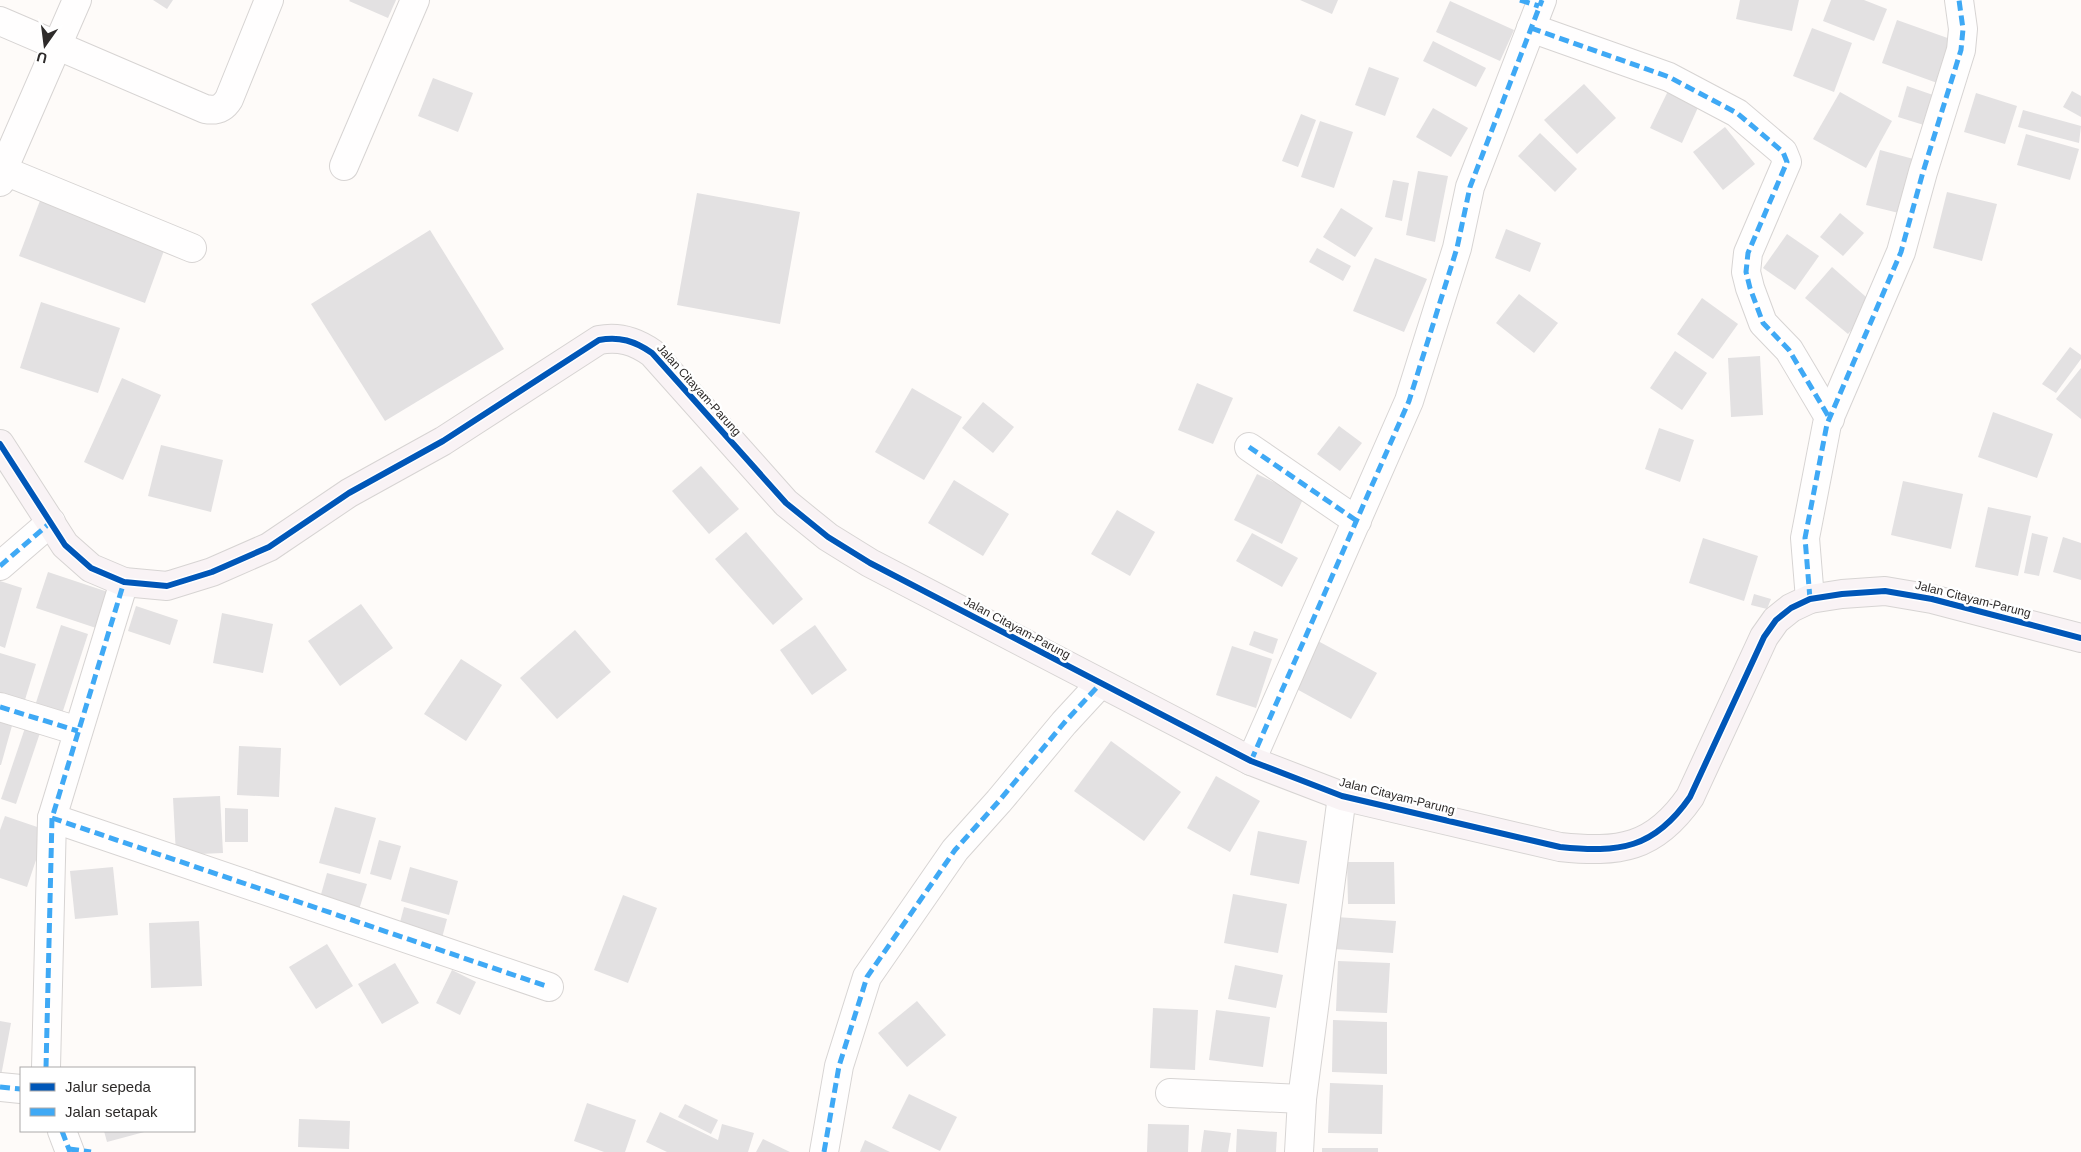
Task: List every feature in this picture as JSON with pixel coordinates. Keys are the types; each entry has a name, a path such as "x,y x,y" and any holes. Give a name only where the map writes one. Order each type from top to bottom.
{"street":[{"path":"77,0 1,174 192,248"},
{"path":"0,21 58,44 205,109 220,109 225,106 229,99 269,0"},
{"path":"344,166 415,0"},
{"path":"1810,599 1805,538 1830,419 1901,252 1922,172 1960,50 1963,29 1960,0"},
{"path":"1251,761 1409,401 1457,248 1470,187 1533,9 1669,76 1737,113 1784,152 1787,162 1748,253 1746,272 1763,323 1789,350 1830,419"},
{"name":"Jalan Citayam-Parung","path":"0,444 65,545 91,568 124,582 167,586 212,572 269,547 350,493 442,441 599,340 616,338 632,341 652,352 786,503 828,537 870,564 1251,761 1342,796 1560,847 1615,849 1640,841 1658,832 1677,816 1690,797 1764,638 1776,620 1791,608 1810,599 1842,594 1885,592 1932,599 2081,638"},
{"path":"1249,447 1356,521"},
{"path":"0,566 51,522"},
{"path":"46,1067 52,818 124,582"},
{"path":"824,1152 839,1066 867,977 955,850 1100,684"},
{"path":"0,706 78,731"},
{"path":"1299,1152 1302,1099 1342,796"},
{"path":"52,818 549,987"},
{"path":"0,1087 20,1089"},
{"path":"1170,1092 1302,1099"}],"building":[{"path":"153,0 173,0 167,9"},
{"path":"350,0 396,0 388,18"},
{"path":"1300,0 1338,0 1332,14"},
{"path":"1740,0 1799,0 1792,31 1736,19"},
{"path":"1831,0 1864,0 1887,9 1874,41 1823,21"},
{"path":"1450,1 1514,30 1500,61 1436,32"},
{"path":"1897,20 1956,41 1940,84 1882,63"},
{"path":"1812,28 1852,43 1834,92 1793,76"},
{"path":"1433,41 1486,68 1476,87 1423,61"},
{"path":"1369,67 1399,78 1385,116 1355,105"},
{"path":"433,78 473,93 458,132 418,116"},
{"path":"1584,84 1616,118 1577,154 1544,120"},
{"path":"1907,86 1936,96 1927,126 1898,117"},
{"path":"1669,89 1700,103 1682,143 1650,128"},
{"path":"2072,91 2081,96 2081,117 2063,107"},
{"path":"1840,92 1892,121 1866,168 1813,139"},
{"path":"1976,93 2017,106 2005,144 1964,132"},
{"path":"1433,108 1468,128 1451,157 1416,137"},
{"path":"2023,110 2081,126 2079,143 2018,127"},
{"path":"1301,114 1316,120 1298,167 1282,161"},
{"path":"1320,121 1353,132 1334,188 1301,177"},
{"path":"1725,127 1755,164 1723,190 1693,152"},
{"path":"1540,133 1577,169 1555,192 1518,156"},
{"path":"2026,134 2079,149 2070,180 2017,165"},
{"path":"1880,150 1921,161 1907,215 1866,205"},
{"path":"1418,171 1448,176 1435,242 1406,235"},
{"path":"1393,180 1409,183 1402,221 1385,217"},
{"path":"1947,192 1997,204 1982,261 1933,248"},
{"path":"697,193 800,212 780,324 677,305"},
{"path":"41,198 166,245 145,303 19,256"},
{"path":"1341,208 1373,228 1355,257 1323,237"},
{"path":"1840,213 1864,233 1843,256 1820,237"},
{"path":"1506,229 1541,243 1530,272 1495,258"},
{"path":"430,230 504,349 385,421 311,304"},
{"path":"1787,234 1819,256 1795,290 1763,268"},
{"path":"1317,248 1351,266 1343,281 1309,262"},
{"path":"1375,258 1427,279 1404,332 1353,311"},
{"path":"1832,267 1874,304 1848,334 1805,298"},
{"path":"1519,294 1558,323 1534,353 1496,323"},
{"path":"1702,298 1738,324 1713,359 1677,334"},
{"path":"41,302 120,328 98,393 20,368"},
{"path":"2070,347 2081,355 2081,359 2056,393 2042,384"},
{"path":"1675,351 1707,373 1682,410 1650,388"},
{"path":"1760,356 1763,415 1731,417 1728,358"},
{"path":"2081,368 2081,419 2056,399"},
{"path":"122,378 161,395 123,480 84,462"},
{"path":"1197,383 1233,398 1213,444 1178,430"},
{"path":"912,388 962,417 924,480 875,452"},
{"path":"983,402 1014,427 993,453 962,428"},
{"path":"1993,412 2053,434 2037,478 1978,457"},
{"path":"1339,426 1362,443 1340,471 1317,454"},
{"path":"1659,428 1694,440 1680,482 1645,469"},
{"path":"161,445 223,460 211,512 148,496"},
{"path":"701,466 739,509 709,534 672,491"},
{"path":"1257,474 1304,497 1282,544 1234,520"},
{"path":"954,480 1009,514 983,556 928,523"},
{"path":"1903,481 1963,494 1951,549 1891,535"},
{"path":"1988,507 2031,516 2018,576 1975,567"},
{"path":"1117,510 1155,532 1130,576 1091,554"},
{"path":"746,532 803,599 773,625 715,559"},
{"path":"1252,533 1298,558 1282,587 1236,561"},
{"path":"2032,533 2048,537 2039,576 2024,573"},
{"path":"2063,537 2081,543 2081,580 2053,572"},
{"path":"1703,538 1758,556 1744,601 1689,583"},
{"path":"48,572 108,592 96,628 36,608"},
{"path":"0,581 22,588 5,648 0,646"},
{"path":"1754,594 1771,599 1767,609 1751,605"},
{"path":"361,604 393,648 340,686 308,641"},
{"path":"136,606 178,620 170,645 128,631"},
{"path":"222,613 273,624 263,673 213,663"},
{"path":"61,625 88,634 60,720 33,712"},
{"path":"815,625 847,670 812,695 780,650"},
{"path":"575,630 611,672 557,719 520,678"},
{"path":"1254,631 1278,639 1273,654 1249,645"},
{"path":"1318,641 1377,673 1351,719 1293,687"},
{"path":"1232,646 1272,659 1256,708 1216,695"},
{"path":"0,653 36,664 24,703 0,696"},
{"path":"461,659 502,685 466,741 424,714"},
{"path":"0,711 15,715 1,765 0,765"},
{"path":"28,719 43,724 16,804 1,799"},
{"path":"1111,741 1181,792 1144,841 1074,791"},
{"path":"239,746 281,748 279,797 237,795"},
{"path":"1216,776 1260,801 1230,852 1187,828"},
{"path":"220,796 223,853 176,855 173,798"},
{"path":"335,807 376,818 360,874 319,863"},
{"path":"225,808 248,809 248,842 225,842"},
{"path":"5,816 46,830 27,887 0,878 0,830"},
{"path":"1258,831 1307,841 1299,884 1250,875"},
{"path":"379,840 401,846 391,880 370,874"},
{"path":"1347,862 1394,862 1395,904 1348,904"},
{"path":"113,867 118,915 75,919 70,871"},
{"path":"410,867 458,881 449,915 401,901"},
{"path":"327,873 367,884 357,916 318,905"},
{"path":"1233,894 1287,904 1278,953 1224,943"},
{"path":"623,895 657,908 628,983 594,970"},
{"path":"404,907 447,919 442,938 399,926"},
{"path":"1336,917 1396,921 1393,953 1334,949"},
{"path":"199,921 202,986 151,988 149,923"},
{"path":"327,944 353,986 316,1009 289,967"},
{"path":"1338,961 1390,963 1387,1013 1336,1011"},
{"path":"395,963 419,1003 382,1024 358,984"},
{"path":"1235,965 1283,975 1276,1008 1228,999"},
{"path":"452,970 476,982 460,1015 436,1003"},
{"path":"917,1001 946,1035 907,1067 878,1033"},
{"path":"1153,1008 1198,1010 1195,1070 1150,1068"},
{"path":"1216,1010 1270,1017 1263,1067 1209,1060"},
{"path":"1333,1020 1387,1022 1387,1074 1332,1072"},
{"path":"0,1021 11,1023 1,1076 0,1076"},
{"path":"1330,1083 1383,1085 1382,1134 1328,1133"},
{"path":"909,1094 957,1117 940,1151 892,1128"},
{"path":"587,1103 636,1120 625,1152 604,1152 574,1141"},
{"path":"685,1104 718,1120 711,1134 678,1117"},
{"path":"660,1112 718,1140 722,1124 754,1133 748,1152 667,1152 646,1142"},
{"path":"299,1119 350,1121 349,1149 298,1147"},
{"path":"1148,1124 1189,1125 1188,1152 1147,1152"},
{"path":"1237,1129 1277,1132 1276,1152 1236,1152"},
{"path":"1204,1130 1231,1133 1228,1152 1201,1152"},
{"path":"104,1132 144,1132 107,1142"},
{"path":"763,1139 790,1152 756,1152"},
{"path":"865,1140 890,1152 860,1152"},
{"path":"1322,1148 1378,1148 1378,1152 1322,1152"}],"marked path":[{"path":"1520,0 1539,6"},
{"path":"1251,761 1409,401 1457,248 1470,187 1542,0"},
{"path":"1810,599 1805,538 1827,424 1901,252 1923,172 1961,50 1963,29 1959,0"},
{"path":"1531,28 1669,77 1737,113 1783,152 1787,162 1748,253 1746,272 1763,323 1789,350 1830,419"},
{"path":"1249,447 1357,521"},
{"path":"0,566 51,522"},
{"path":"46,1067 52,818 124,582"},
{"path":"824,1152 839,1066 867,977 955,850 1100,684"},
{"path":"0,707 78,731"},
{"path":"52,818 549,987"},
{"path":"0,1087 20,1089"},
{"path":"62,1132 70,1152"},
{"path":"69,1149 91,1152"}],"cycle path":[{"path":"0,444 65,545 91,568 124,582 167,586 212,572 269,547 349,493 443,441 599,340 620,339 639,345 652,353 786,503 828,537 870,563 1251,761 1342,796 1560,847 1581,849 1618,848 1634,844 1663,828 1676,814 1690,797 1764,637 1776,620 1791,608 1810,599 1842,594 1885,591 1932,599 2081,638"}]}
